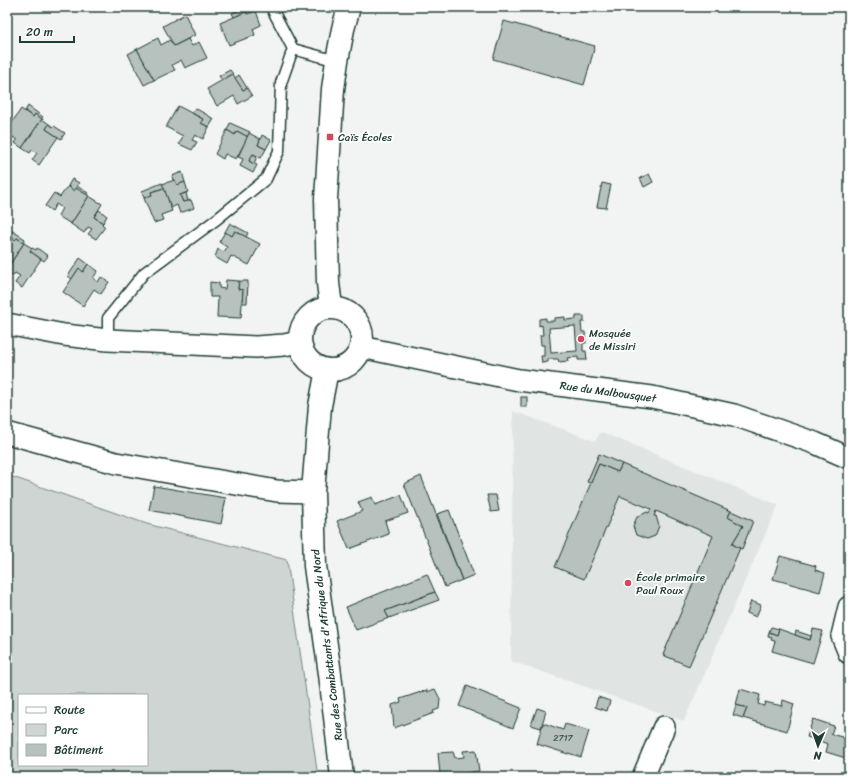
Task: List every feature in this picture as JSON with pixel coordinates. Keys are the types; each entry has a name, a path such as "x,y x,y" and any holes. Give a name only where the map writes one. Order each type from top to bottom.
{"main road":[{"path":"331,307 328,283 326,199 333,89 343,29 349,7"},
{"path":"331,307 340,308 349,313 356,320 361,328 362,338 361,347 357,356 351,363 343,368 327,370 318,368 305,357 301,350 299,334 306,320 313,313 321,308 331,307"},
{"name":"Rue des Combattants d'Afrique du Nord","path":"327,370 320,406 313,492 315,566 342,777"}],"street":[{"path":"7,324 64,335 108,340 256,347 284,345 299,342"},
{"name":"Rue du Malbousquet","path":"361,347 519,380 652,397 734,415 815,443 849,458"},
{"path":"7,433 116,463 277,491 313,492"},
{"path":"849,607 842,636 849,653"},
{"path":"643,777 664,727"}],"lane":[{"path":"108,340 108,318 144,273 217,219 266,179 279,151 281,83 292,49 271,7"},
{"path":"292,49 337,61"}],"shaded area":[{"name":"École primaire Paul Roux","path":"513,411 595,441 601,432 778,505 684,721 511,661"}],"green space":[{"path":"7,475 147,524 287,560 318,777 7,777"}],"building":[{"path":"246,7 254,7 256,11 247,14 246,12 234,17 232,13"},
{"path":"256,11 261,25 253,29 255,35 229,45 220,23 246,12 247,14"},
{"path":"185,14 195,35 174,46 163,26"},
{"path":"504,21 595,46 584,85 493,59"},
{"path":"158,38 161,45 170,40 174,46 188,39 192,46 199,42 207,58 185,68 181,60 172,65 175,70 154,80 137,49"},
{"path":"137,49 154,80 144,85 128,54"},
{"path":"230,70 233,74 222,80 219,76"},
{"path":"233,74 243,90 247,88 252,96 238,104 234,96 217,106 207,89"},
{"path":"239,75 247,88 243,90 235,78"},
{"path":"28,106 43,117 41,119 35,114 33,117 25,111"},
{"path":"178,106 203,119 201,123 209,127 203,139 195,135 192,140 197,142 192,150 179,144 183,136 166,127"},
{"path":"195,108 214,119 209,127 201,123 203,119 192,113"},
{"path":"21,109 33,117 35,114 42,119 22,148 15,143 17,140 13,137 8,144 7,143 7,130"},
{"path":"42,119 49,124 46,129 58,137 39,165 32,160 37,153 32,150 30,153 22,148"},
{"path":"230,123 250,132 248,137 237,131 235,135 227,130"},
{"path":"49,124 65,133 61,139 46,129"},
{"path":"227,130 235,135 237,131 248,137 236,159 225,154 223,159 215,154"},
{"path":"249,133 260,139 258,145 266,149 261,158 253,154 249,161 257,165 253,173 240,166 243,159 238,157"},
{"path":"262,135 271,140 266,149 258,145"},
{"path":"253,154 257,156 254,164 249,161"},
{"path":"182,172 185,182 177,185 172,176"},
{"path":"649,174 653,182 644,187 640,178"},
{"path":"72,179 79,183 77,186 88,193 87,195 76,188 74,191 68,186"},
{"path":"175,180 177,185 185,182 188,192 180,195 183,202 191,200 194,208 180,213 177,205 171,208 162,184"},
{"path":"162,183 164,188 151,192 152,195 144,198 142,191"},
{"path":"602,183 611,185 606,208 597,207"},
{"path":"68,186 74,191 76,188 89,196 71,224 58,216 62,208 56,204 52,211 45,206 54,193 60,197"},
{"path":"164,188 172,211 161,215 163,220 154,223 144,198 152,195 151,192"},
{"path":"186,193 188,201 183,202 180,195"},
{"path":"89,196 102,204 94,217 103,223 102,224 105,227 96,239 88,234 92,229 88,227 84,233 71,224"},
{"path":"99,210 107,216 103,223 94,217"},
{"path":"230,223 248,233 246,237 235,231 232,236 225,232"},
{"path":"11,230 25,239 23,242 17,238 15,240 7,235"},
{"path":"235,231 260,244 249,265 231,256 227,264 215,257 218,249 224,252 227,247 219,242 225,232 232,236"},
{"path":"7,235 15,240 17,238 24,243 7,269"},
{"path":"24,243 32,248 30,251 41,259 22,288 15,283 20,276 15,273 13,276 7,273 7,269"},
{"path":"32,248 36,250 37,248 48,256 44,261 30,251"},
{"path":"80,258 88,264 83,272 79,268 72,279 68,276"},
{"path":"88,264 98,271 93,278 98,282 101,277 109,282 101,294 94,289 83,306 63,292 79,268 83,272"},
{"path":"226,280 239,281 238,289 243,290 241,318 217,317 218,297 210,297 210,282 219,283 219,288 225,289"},
{"path":"239,281 248,281 247,303 242,303 243,290 238,289"},
{"name":"Mosquée de Missiri","path":"576,316 584,316 584,322 581,322 582,332 585,332 586,343 583,343 583,351 586,351 587,360 578,360 578,357 567,358 568,361 559,362 558,359 548,359 548,362 542,363 541,356 544,356 544,345 541,345 540,335 543,335 542,325 539,326 539,319 546,318 546,321 554,321 554,318 565,317 565,320 576,319","holes":["575,326 577,351 551,353 549,328"]},
{"path":"521,397 527,397 527,407 521,407"},
{"path":"599,454 622,464 618,472 599,464 591,483 587,482"},
{"path":"599,464 618,472 622,464 731,511 728,517 743,526 732,544 740,548 689,666 663,655 713,536 656,511 654,516 656,516 659,526 655,536 647,539 636,535 633,526 637,517 647,512 649,513 651,509 620,496 584,579 555,567"},
{"path":"421,476 462,580 445,587 404,484"},
{"path":"154,486 226,498 221,524 149,510"},
{"path":"401,495 408,513 385,521 389,534 349,549 337,521 362,511 358,502 372,497 375,505"},
{"path":"487,495 496,495 499,511 491,512"},
{"path":"449,510 474,575 462,580 437,514"},
{"path":"731,511 753,521 742,549 732,544 743,526 728,517"},
{"path":"780,556 816,566 815,570 825,573 820,592 773,579"},
{"path":"427,574 435,592 385,611 389,618 356,630 346,607"},
{"path":"435,592 439,600 389,618 385,611"},
{"path":"751,601 761,605 756,617 747,613"},
{"path":"771,627 779,629 777,635 769,632"},
{"path":"779,629 810,640 813,629 823,631 813,663 772,651 775,641 771,640 772,637 768,636 769,632 777,635"},
{"path":"796,631 811,636 810,640 795,635"},
{"path":"467,686 521,708 513,728 459,706"},
{"path":"435,689 440,699 439,709 433,711 434,713 394,728 392,705 401,702 400,699 427,690 427,692"},
{"path":"740,689 760,695 758,704 764,706 765,702 782,706 783,700 794,704 787,731 743,718 747,708 736,705"},
{"path":"598,697 610,701 607,711 595,707"},
{"path":"736,705 747,708 743,718 733,715"},
{"path":"537,708 546,711 541,728 531,725"},
{"path":"813,719 834,726 831,734 849,739 849,759 826,752 828,744 807,737"},
{"path":"543,723 563,730 565,724 589,731 581,757 537,744"},
{"path":"476,750 479,771 466,773 467,777 437,777 436,774 440,774 438,753 453,752 455,758 464,757 463,751"}],"place":[{"name":"Caïs Écoles","path":"330,137"},
{"name":"Mosquée de Missiri","path":"581,339"},
{"name":"École primaire Paul Roux","path":"628,583"}]}
